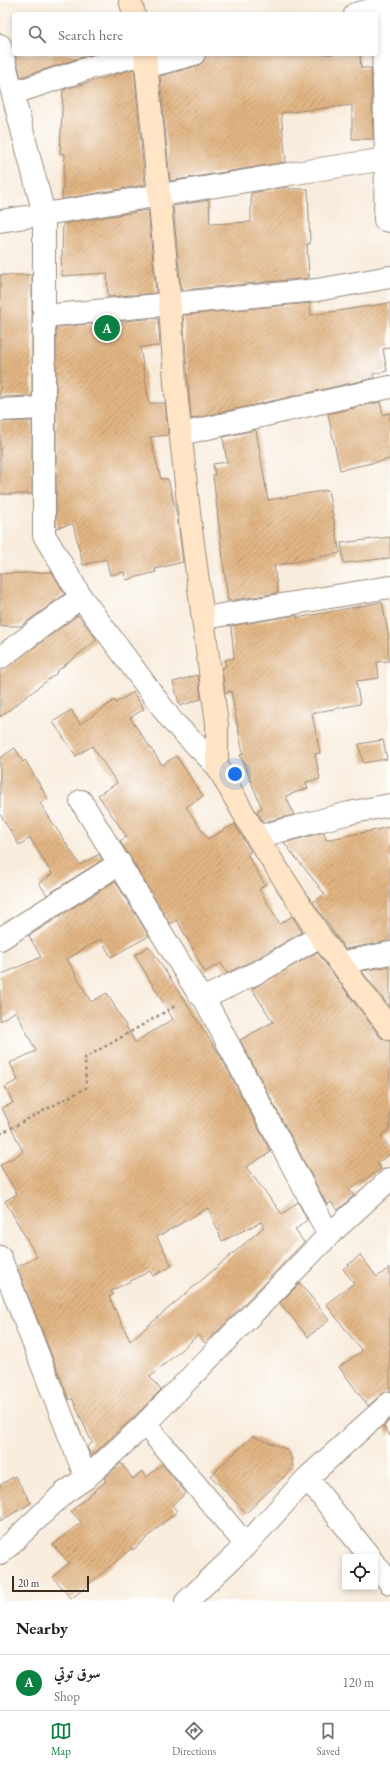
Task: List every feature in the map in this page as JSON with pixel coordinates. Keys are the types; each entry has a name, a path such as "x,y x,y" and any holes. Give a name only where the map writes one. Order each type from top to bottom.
{"street":[{"path":"130,0 133,12"},
{"path":"361,12 383,4 386,159 385,220 390,221"},
{"path":"0,44 14,93 44,214 44,534 81,597 173,722 217,766 257,837 320,936 390,1029"},
{"path":"14,93 89,68 145,58 170,56"},
{"path":"145,58 170,304 175,384 190,520 217,724 217,766"},
{"path":"0,221 83,209 158,194 386,159"},
{"path":"44,316 317,290 390,277"},
{"path":"181,434 390,387"},
{"path":"0,410 43,408"},
{"path":"204,618 390,587"},
{"path":"0,658 81,597"},
{"path":"81,802 201,996 329,1235"},
{"path":"257,837 349,812 390,805"},
{"path":"0,939 120,863"},
{"path":"201,996 262,970 320,936"},
{"path":"339,963 390,953"},
{"path":"0,1554 64,1493 86,1478 145,1424 329,1235 390,1179"},
{"path":"0,1257 86,1478"},
{"path":"186,1602 246,1545 307,1478 390,1404"},
{"path":"145,1424 246,1545"},
{"path":"307,1478 368,1554"},
{"path":"378,1568 390,1583"}],"path":[{"path":"0,1134 86,1088 85,1058 201,996"}],"building":[{"path":"16,56 87,56 21,77"},
{"path":"205,56 360,56 361,68 371,68 373,139 352,139 352,105 281,113 286,162 170,181 160,76 198,66 203,62"},
{"path":"134,69 145,185 62,199 65,154 60,153 63,90"},
{"path":"289,187 289,189 308,189 310,244 307,244 309,278 181,290 173,206 209,200 210,224 251,222 251,193"},
{"path":"148,210 156,293 108,297 107,273 62,276 61,256 63,224"},
{"path":"0,275 32,275 32,396 0,397"},
{"path":"310,303 311,315 390,303 390,348 383,349 387,371 373,374 374,378 191,419 183,315"},
{"path":"158,318 160,346 140,347 149,403 165,403 168,435 150,437 161,479 168,479 177,515 183,562 155,569 156,572 126,580 124,572 110,575 106,559 83,565 73,524 56,528 56,327"},
{"path":"380,402 383,415 390,413 390,459 340,470 328,414"},
{"path":"32,421 32,494 0,494 0,422"},
{"path":"256,430 268,500 328,490 340,553 274,566 278,593 228,601 213,464 227,462 223,437"},
{"path":"390,537 390,558 344,563 341,543"},
{"path":"52,572 65,594 21,626 0,626 0,574"},
{"path":"382,602 389,638 389,661 377,662 379,678 356,681 360,704 312,713 320,753 315,754 320,779 306,782 308,788 286,796 294,815 263,822 257,811 262,808 240,755 243,754 231,691 225,693 222,668 226,666 225,660 234,658 231,626 296,615 297,618"},
{"path":"78,615 97,640 0,717 0,672"},
{"path":"198,675 201,699 180,706 173,682"},
{"path":"133,692 144,709 130,718 162,765 176,756 203,796 186,807 208,839 235,824 251,852 247,854 265,885 259,889 280,924 292,916 302,932 256,959 227,973 221,963 205,972 177,920 170,924 120,841 127,837 98,795 117,783 92,746 76,756 53,722 71,710 80,724 115,700 116,703"},
{"path":"383,740 387,759 363,763 359,744"},
{"path":"15,748 23,762 25,760 48,799 40,803 80,865 99,854 102,860 47,895 39,883 52,874 30,838 19,845 0,814 0,758"},
{"path":"390,827 390,941 345,949 313,902 325,894 284,843 324,832 326,840"},
{"path":"115,881 149,936 111,957 101,939 67,959 91,1002 107,993 135,1042 173,1019 135,955 149,946 218,1052 271,1152 246,1167 282,1214 298,1202 307,1220 295,1230 304,1242 205,1343 198,1335 150,1377 161,1390 91,1456 87,1447 92,1443 72,1398 69,1400 17,1267 37,1257 5,1201 17,1194 0,1165 23,1152 2,1108 13,1103 5,1087 18,1080 10,1063 36,1051 16,1011 0,1021 0,975 41,957 29,936","holes":["208,1208 222,1241 261,1222 264,1227 130,1341 109,1297 113,1295 111,1291 150,1271 153,1276 172,1266 157,1237"]},
{"path":"317,952 380,1037 390,1041 390,1129 381,1135 390,1149 390,1154 377,1163 381,1169 349,1190 354,1195 338,1210 331,1202 327,1205 240,1040 273,1022 252,989"},
{"path":"390,966 390,1008 362,971"},
{"path":"360,1255 377,1277 390,1267 390,1391 382,1394 368,1406 339,1367 362,1351 326,1304 354,1283 343,1269"},
{"path":"300,1283 329,1320 308,1337 280,1303"},
{"path":"390,1420 390,1436 383,1426"},
{"path":"252,1436 286,1449 290,1454 293,1468 246,1513 211,1476"},
{"path":"121,1463 133,1479 142,1471 147,1477 162,1464 186,1493 172,1505 177,1511 133,1550 132,1548 71,1599 53,1577 69,1563 53,1545 81,1522 71,1511 106,1481 104,1478"},
{"path":"15,1476 31,1503 0,1521 0,1485"}],"place":[{"name":"سوق توتي","path":"107,328"}]}
